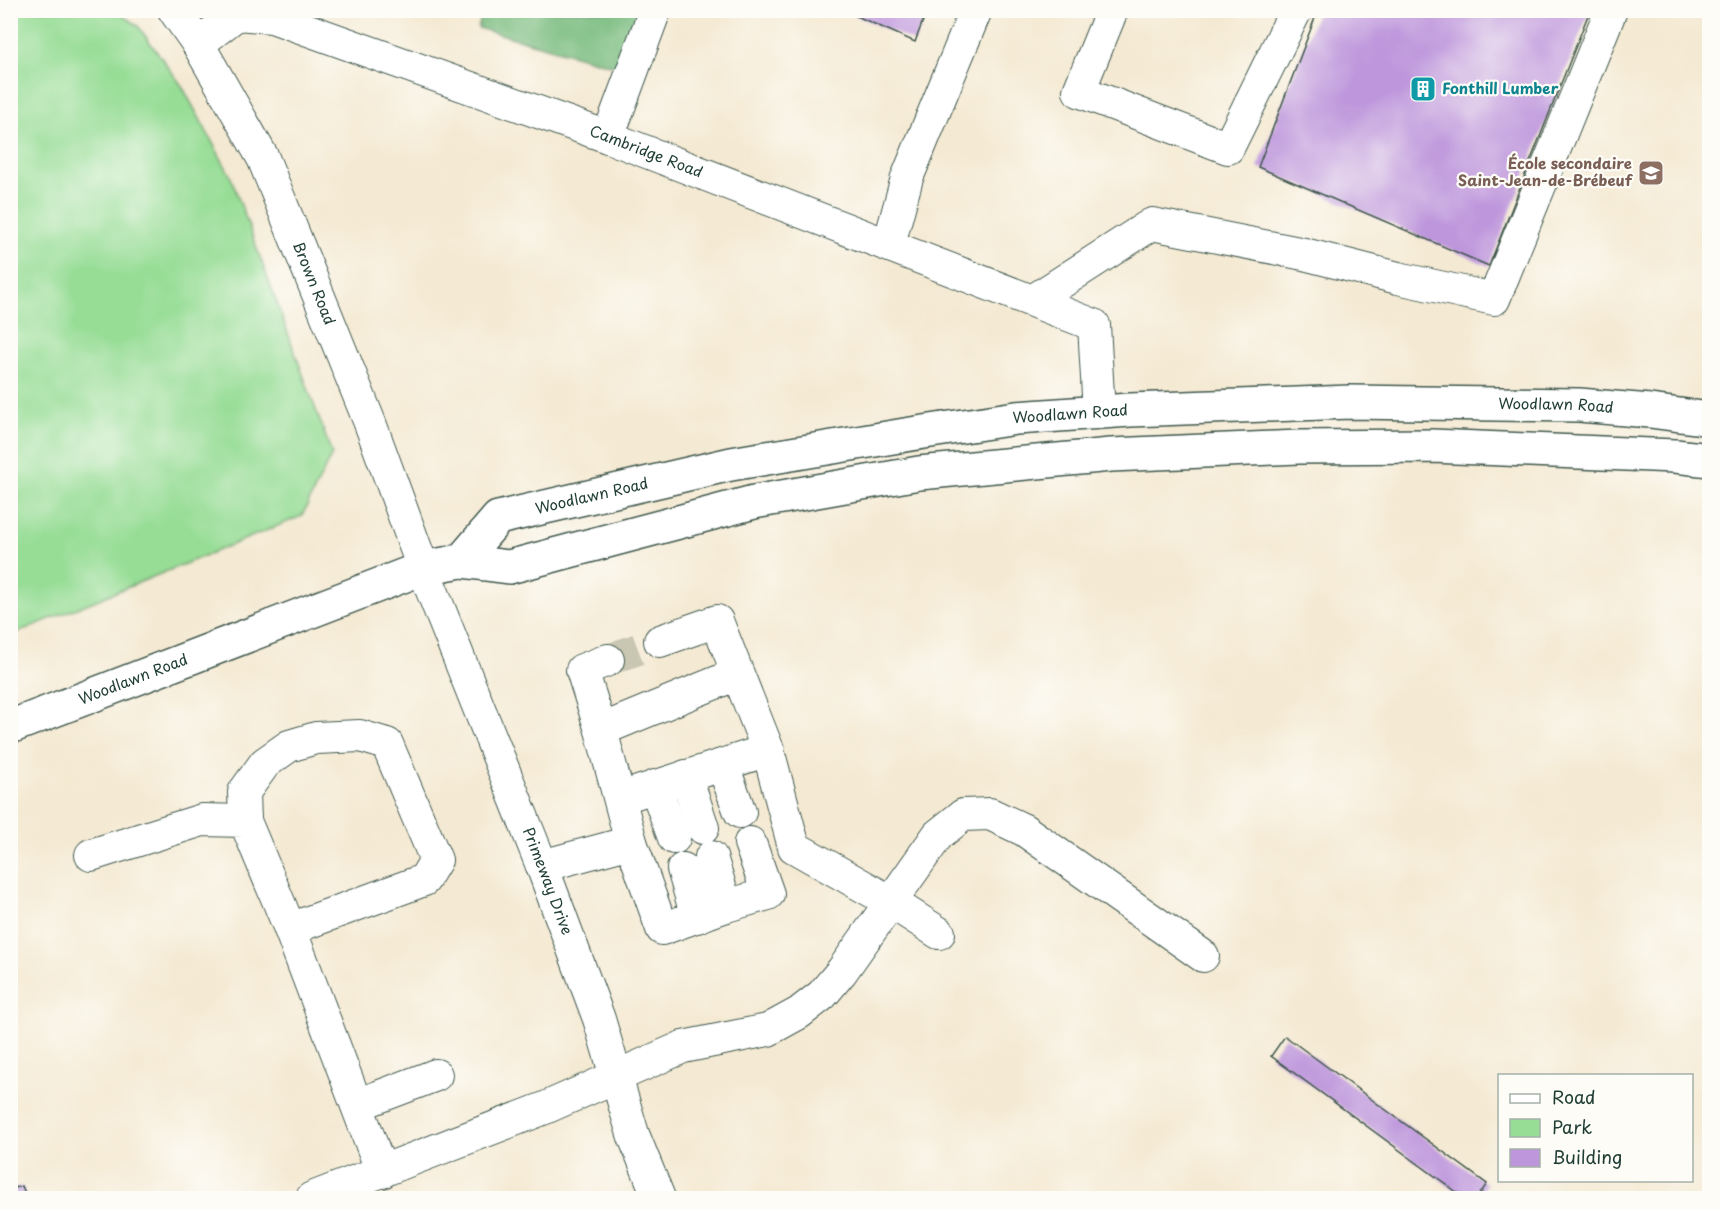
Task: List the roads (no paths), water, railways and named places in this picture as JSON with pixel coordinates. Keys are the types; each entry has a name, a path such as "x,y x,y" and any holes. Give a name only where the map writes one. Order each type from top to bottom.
{"main road":[{"name":"Woodlawn Road","path":"461,561 498,518 560,502 731,464 1017,418 1350,402 1579,405 1710,419"},
{"name":"Woodlawn Road","path":"10,727 423,568 461,561 509,567 754,502 919,473 1111,455 1299,447 1432,446 1675,456 1710,460"}],"street":[{"name":"Brown Road","path":"174,10 198,44 263,158 370,423 423,568"},
{"path":"608,137 655,10"},
{"path":"889,244 907,178 976,10"},
{"path":"1112,10 1079,91 1228,148 1296,10"},
{"path":"1034,300 1152,224 1304,254 1494,299 1611,10"},
{"name":"Cambridge Road","path":"198,44 237,14 272,17 608,137 1034,300 1094,325 1099,413"},
{"name":"Primeway Drive","path":"423,568 542,866 599,1019 633,1134 659,1198"},
{"path":"595,665 601,730 631,842 662,929 768,894 794,847 768,750 717,621 660,640"},
{"path":"601,730 737,674"},
{"path":"290,929 424,880 436,860 387,744 360,736 316,738 289,746 265,762 244,792 245,821 290,929 382,1172"},
{"path":"620,798 768,750"},
{"path":"723,766 740,812"},
{"path":"686,776 703,828"},
{"path":"655,786 674,838"},
{"path":"312,1198 545,1108 683,1047 768,1030 799,1013 822,995 938,835 963,815 990,814 1023,830 1203,956"},
{"path":"91,855 202,820 245,821"},
{"path":"542,866 631,842"},
{"path":"750,843 768,894"},
{"path":"794,847 891,902 939,933"},
{"path":"697,917 697,863 726,906"},
{"path":"357,1105 436,1075"}],"tunnel":[{"path":"608,660 660,641"}],"place":[{"name":"Fonthill Lumber","path":"1423,89"},
{"name":"École secondaire Saint-Jean-de-Brébeuf","path":"1651,173"}]}
